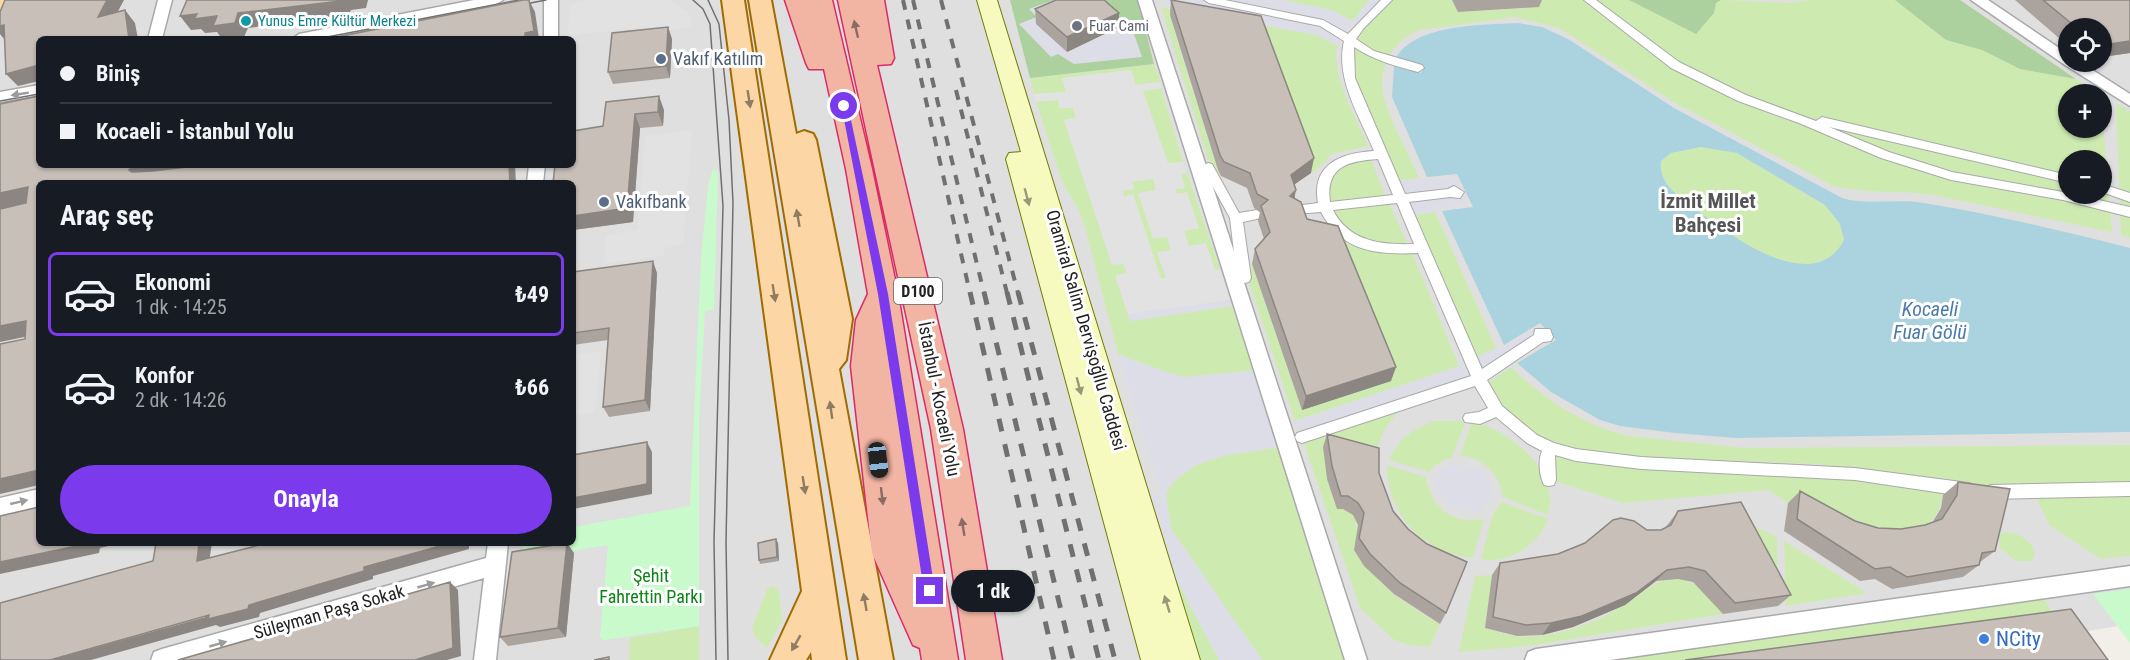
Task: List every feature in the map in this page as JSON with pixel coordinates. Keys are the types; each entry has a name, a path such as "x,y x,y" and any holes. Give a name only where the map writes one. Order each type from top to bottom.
{"highway":[{"path":"797,0 858,169"},
{"name":"D100","path":"820,0 883,294 871,320 866,366 889,553 939,660"},
{"name":"İstanbul - Kocaeli Yolu","path":"849,0 916,283 947,429 984,660"},
{"path":"872,0 916,283"}],"main road":[{"path":"0,9 3,0"},
{"name":"Oramiral Salim Dervişoğllu Caddesi","path":"970,0 1157,660"},
{"name":"Oramiral Salim Dervişoğllu Caddesi","path":"987,0 1095,357 1142,526 1184,660"},
{"path":"753,1 773,71 876,660"},
{"path":"753,1 770,264 820,587 829,660"},
{"path":"787,660 800,638 820,587"}],"street":[{"path":"156,36 165,0"},
{"path":"314,36 496,0"},
{"path":"551,0 551,36"},
{"path":"1145,0 1356,660"},
{"path":"1157,0 1366,660"},
{"path":"1209,0 1323,23 1370,53 1414,67"},
{"path":"1387,0 1349,39 1345,60 1349,78 1478,379 1497,410 1522,432 1551,448 1606,460 1845,473 1998,493 2130,489"},
{"path":"1589,0 1675,65 1742,98 1885,155 1951,176 2063,196 2130,212"},
{"path":"1978,0 2058,54"},
{"path":"2086,72 2130,101"},
{"path":"0,97 36,91"},
{"path":"1776,110 2058,177"},
{"path":"1382,154 1350,158 1337,164 1327,174 1321,186 1321,196 1325,207 1337,227 1350,238 1385,249 1422,248"},
{"path":"1208,167 1236,218 1244,278"},
{"path":"2112,192 2130,198"},
{"path":"1295,210 1451,193"},
{"path":"1236,218 1257,215"},
{"path":"1302,437 1478,379 1541,337"},
{"path":"1470,418 1480,418 1497,410"},
{"path":"1549,480 1547,457 1551,448"},
{"path":"0,507 36,499"},
{"path":"485,660 498,546"},
{"name":"Süleyman Paşa Sokak","path":"162,660 496,565"},
{"path":"1536,660 2130,576"}],"shaded area":[{"path":"0,0 2130,0 2130,624 1913,660 0,660"},
{"path":"587,0 669,0 688,12 693,27 648,33 649,26 568,36 570,4"},
{"path":"1054,0 1086,0 1067,52 1119,27 1134,34 1142,57 1074,64 1058,54 1051,57 1019,24 1037,17 1029,9"},
{"path":"1166,0 1282,0 1331,10 1353,21 1337,45 1317,35 1168,8"},
{"path":"1369,0 1393,0 1362,31 1353,21"},
{"path":"1131,70 1136,85 1161,82 1161,88 1143,91 1168,163 1183,162 1187,173 1181,174 1185,188 1175,189 1176,194 1187,192 1199,228 1184,231 1189,246 1206,243 1215,270 1220,269 1230,300 1128,314 1115,275 1127,273 1123,264 1112,265 1064,120 1076,118 1073,108 1060,108 1057,100 1036,102 1034,94 1066,92 1062,78","holes":["1153,179 1156,190 1138,193 1153,239 1167,237 1171,250 1157,252 1166,277 1161,279 1133,194 1124,196 1123,191 1134,189 1132,182"]},
{"path":"692,130 683,245 664,248 663,256 604,264 606,235 637,230 645,136"},
{"path":"1455,177 1467,205 1434,209 1435,212 1408,216 1393,181"},
{"path":"1230,300 1232,306 1130,321 1128,314"},
{"path":"1540,326 1552,339 1511,364 1511,367 1485,384 1303,441 1295,421 1457,367 1496,348 1500,349"},
{"path":"601,351 595,412 576,415 576,355"},
{"path":"1118,354 1171,374 1186,377 1257,370 1280,447 1222,456 1194,465 1170,485 1166,493 1171,529 1262,660 1219,660 1174,575 1150,497 1161,494"},
{"path":"1457,464 1476,468 1490,481 1493,496 1485,508 1478,512 1460,511 1444,501 1439,493 1436,485 1441,470"}],"green space":[{"path":"1010,0 1054,0 1030,9 1037,17 1020,24 1074,64 1134,34 1119,27 1086,0 1138,0 1154,64 1030,78"},
{"path":"1282,0 1369,0 1353,21 1331,10"},
{"path":"1393,0 1452,0 1458,12 1529,8 1534,0 1629,0 1696,34 1716,3 1721,0 1789,3 1814,0 1895,0 1946,40 1982,50 2020,69 2076,79 2084,84 2058,84 2058,138 2104,138 2105,150 2058,150 2058,204 2110,204 2112,232 1933,195 1833,186 1677,104 1559,28 1515,17 1420,30 1402,40 1389,56 1383,76 1384,97 1395,128 1419,178 1393,181 1349,78 1353,41"},
{"path":"1629,0 1721,0 1716,3 1714,13 1696,34"},
{"path":"1895,0 1960,0 2058,67 2058,72 2066,72 2076,79 2020,69 1982,50 1946,40"},
{"path":"1161,7 1317,35 1337,45 1336,58 1341,84 1368,146 1332,154 1317,170 1311,173 1258,31 1170,16 1196,102 1210,101 1215,114 1201,116 1220,176 1210,166"},
{"path":"1154,64 1161,82 1135,85 1130,70 1063,78 1066,92 1034,94 1030,78"},
{"path":"1161,88 1183,162 1168,164 1142,90"},
{"path":"1057,100 1073,107 1076,118 1064,120 1112,265 1123,263 1127,274 1115,276 1130,321 1232,306 1253,371 1186,377 1171,374 1118,354 1086,230 1080,212 1062,182 1036,102"},
{"path":"2116,103 2130,112 2130,238 2121,235"},
{"path":"1701,147 1737,153 1825,205 1840,224 1844,240 1829,258 1809,264 1786,261 1762,252 1738,239 1680,198 1663,177 1661,161 1671,153"},
{"path":"1370,157 1385,195 1331,201 1329,191 1331,181 1342,164"},
{"name":"Şehit Fahrettin Parkı","path":"713,168 718,172 714,310 705,311 699,419 699,626 604,640 600,637 608,545 523,559 523,546 576,546 576,526 690,506 701,259 708,186"},
{"path":"1187,173 1220,269 1215,270 1189,246 1184,230 1198,228 1175,189 1185,187 1180,174"},
{"path":"1153,178 1157,190 1138,194 1167,237 1171,250 1157,253 1166,278 1161,279 1133,195 1124,196 1123,191 1134,189 1131,182"},
{"path":"1389,203 1408,245 1364,239 1348,229 1333,209"},
{"path":"1435,212 1496,348 1470,360 1408,216"},
{"path":"1340,240 1375,252 1412,252 1459,366 1295,421 1248,279 1252,264 1275,331 1289,330"},
{"path":"1511,367 1551,400 1581,418 1629,436 1745,448 2130,445 2130,484 1990,486 1817,464 1616,457 1576,451 1534,437 1500,408 1485,384"},
{"path":"1402,408 1384,432 1374,461 1323,448 1327,479 1337,508 1351,512 1355,517 1357,529 1354,550 1381,583 1415,609 1440,624 1430,647 1408,645 1393,639 1360,608 1303,441"},
{"path":"1434,421 1466,421 1452,457 1435,465 1429,472 1389,460 1397,446 1407,436"},
{"path":"1472,421 1487,426 1516,443 1540,468 1547,482 1550,498 1548,515 1503,497 1498,481 1489,468 1476,459 1460,456"},
{"path":"1280,447 1348,660 1262,660 1171,529 1166,493 1188,470 1232,454"},
{"path":"1555,454 1609,466 1817,475 1943,491 1940,507 1933,519 1910,538 1796,509 1769,490 1623,503 1552,480"},
{"path":"1387,465 1426,477 1433,498 1445,512 1462,519 1484,519 1473,558 1438,548 1411,528 1393,500"},
{"path":"2130,489 2130,556 2101,559 2049,525 2034,493"},
{"path":"1502,502 1548,519 1538,537 1521,551 1502,559 1481,559 1493,514"},
{"path":"1729,514 1777,537 1778,606"},
{"path":"2008,532 2017,534 2029,542 2035,554 2032,561 2016,561 2000,548 1999,535"},
{"path":"1784,541 1867,593 1786,606"},
{"path":"1174,575 1219,660 1200,660"},
{"path":"1492,575 1485,628 1505,634 1530,637 1559,633 1588,624 1626,604 1650,587 1670,579 1692,583 1709,597 1723,614 1528,646 1459,652 1475,576"},
{"path":"774,586 779,591 782,620 767,648 755,637 752,628 767,589"},
{"path":"2130,589 2130,643 2093,594"},
{"path":"2040,593 2056,618 1739,660 1578,660"},
{"path":"699,626 699,660 629,660 630,638"}],"water":[{"name":"Kocaeli Fuar Gölü","path":"1518,23 1542,27 1568,39 1674,108 1842,198 1862,201 1914,202 1950,207 2130,248 2130,432 1736,438 1620,426 1600,420 1551,392 1517,363 1556,340 1540,323 1504,345 1442,211 1473,207 1457,174 1427,177 1392,97 1394,65 1421,73 1423,66 1396,58 1405,47 1418,38 1451,28","holes":["1701,147 1737,153 1825,205 1840,224 1844,240 1829,258 1809,264 1786,261 1762,252 1738,239 1680,198 1668,186 1661,172 1661,161 1671,153"]}],"building":[{"path":"5,0 107,0 98,17 125,10 129,36 36,36 36,66 6,74 4,25 0,26 0,12"},
{"path":"187,0 341,1 238,13 235,23 213,26 217,16 194,19 197,14 180,16"},
{"path":"523,0 529,0 534,31 525,33 525,36 342,36"},
{"path":"1056,0 1104,0 1119,13 1067,37 1035,9"},
{"path":"1171,0 1261,16 1314,158 1291,175 1296,190 1290,196 1301,202 1307,219 1338,226 1396,367 1306,396 1255,249 1270,232 1261,206 1268,200 1257,194 1250,173 1224,162 1220,155"},
{"path":"2043,0 2130,0 2130,41 2112,44 2112,18 2065,18"},
{"path":"668,27 666,66 608,72 612,33"},
{"name":"Vakıfbank","path":"659,96 658,112 635,114 627,208 576,216 576,180 553,180 555,168 576,168 576,130 603,126 606,102"},
{"path":"36,97 36,168 131,168 129,170 132,172 178,168 509,168 510,180 36,180 36,471 0,479 0,344 25,339 26,321 0,326 0,209 26,203 28,187 0,193 0,104"},
{"path":"653,261 645,400 603,407 609,328 576,333 576,272"},
{"path":"1327,434 1379,448 1379,473 1393,511 1408,529 1427,544 1467,562 1446,613 1400,583 1370,554 1359,538 1364,513 1358,503 1348,496 1341,496 1332,466"},
{"path":"647,442 647,484 576,497 576,454"},
{"path":"1958,482 2010,489 1995,551 1982,553 1979,565 1907,577 1890,567 1875,569 1797,519 1800,491 1855,521 1878,528 1901,529 1925,525 1942,519 1957,495"},
{"path":"1741,502 1791,595 1735,603 1705,571 1689,567 1667,570 1636,593 1582,616 1551,623 1526,625 1493,617 1500,563 1558,554 1585,543 1613,520 1621,518 1634,521 1647,530 1661,530 1671,525 1678,511"},
{"path":"36,508 36,546 76,546 0,562 0,516"},
{"path":"776,539 777,557 759,560 758,543"},
{"path":"156,546 199,546 197,561 256,546 440,546 364,567 364,571 249,605 248,609 208,619 209,615 50,660 0,660 0,603 153,561"},
{"path":"549,546 567,546 558,628 500,637 512,552"},
{"path":"450,582 453,648 415,660 178,660"},
{"name":"NCity","path":"2071,609 2108,660 1685,660"}],"tram line":[{"path":"333,36 519,0"},
{"path":"515,6 546,0"},
{"path":"693,0 703,9 710,24 723,206 714,541 716,660"},
{"path":"708,0 719,24 729,120 733,203 726,542 728,660"},
{"path":"0,101 36,95"}],"railway":[{"path":"903,0 970,293"},
{"path":"913,0 984,293"},
{"path":"941,0 1018,293"},
{"path":"956,90 1007,293"},
{"path":"970,292 1054,660"},
{"path":"984,292 1073,660"},
{"path":"1007,292 1099,660"},
{"path":"1018,292 1115,660"}],"place":[{"name":"Yunus Emre Kültür Merkezi","path":"246,21"},
{"name":"Fuar Cami","path":"1077,26"},
{"name":"Vakıf Katılım","path":"661,59"},
{"name":"Vakıfbank","path":"604,202"},
{"name":"NCity","path":"1984,639"}],"district":[{"name":"İzmit Millet Bahçesi","path":"1708,213"}],"route":[{"path":"844,106 883,294 930,591"}]}
